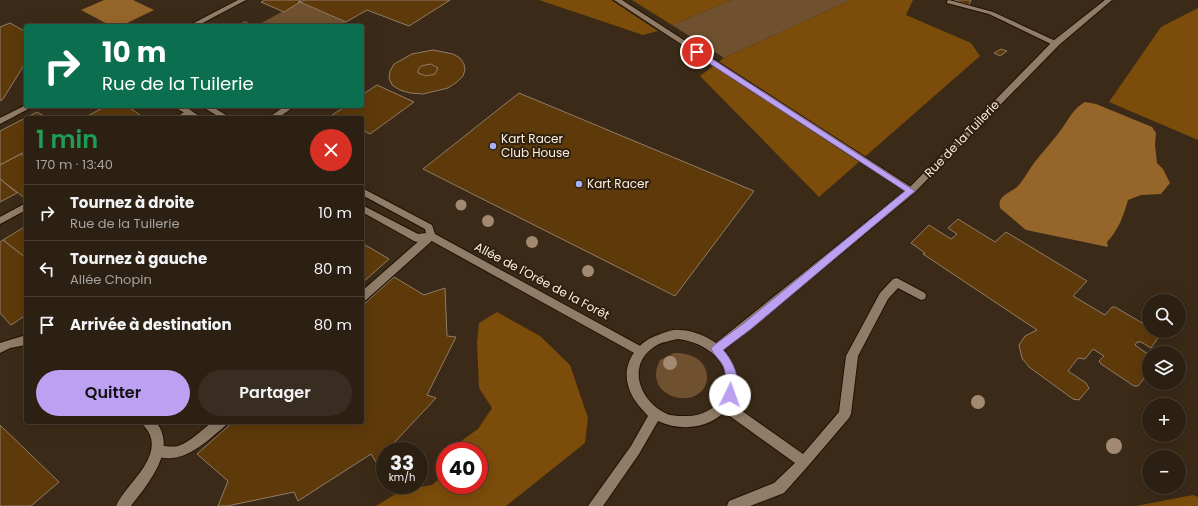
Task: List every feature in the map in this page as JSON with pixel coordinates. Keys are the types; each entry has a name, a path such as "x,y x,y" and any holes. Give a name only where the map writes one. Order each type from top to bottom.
{"street":[{"path":"196,24 242,0"},
{"path":"617,0 911,191"},
{"name":"Rue de la Tuilerie","path":"717,349 748,326 911,191 1056,43 1109,0"},
{"path":"949,2 991,14 1056,43"},
{"path":"0,121 26,108"},
{"path":"181,108 196,116"},
{"path":"209,108 223,116"},
{"path":"275,116 288,108"},
{"path":"182,116 189,112"},
{"name":"Allée de l'Orée de la Forêt","path":"364,192 429,227 431,236"},
{"path":"0,221 24,207"},
{"name":"Allée de l'Orée de la Forêt","path":"364,209 417,238 431,236 640,351"},
{"path":"364,295 431,236"},
{"path":"734,506 779,488 804,462 845,414 852,356 884,296 897,282 921,296"},
{"path":"677,334 698,338 717,349 731,370 732,382 730,395 724,405 714,415 701,421 685,423 670,420 656,414 643,404 635,391 632,377 633,363 640,351 650,342 663,336 677,334"},
{"path":"0,348 8,344 24,340"},
{"path":"724,405 771,437 804,462"},
{"path":"595,506 635,450 656,414"},
{"path":"123,506 150,469 157,451 158,436 150,424"},
{"path":"157,451 178,452 195,444 219,424"}],"shaded area":[{"path":"104,0 133,0 154,10 125,24 107,24 81,10"},
{"path":"539,0 611,0 658,31 643,35"},
{"path":"632,0 732,0 672,25"},
{"path":"732,0 851,0 724,58 672,25"},
{"path":"851,0 913,0 906,15 971,43 980,56 819,197 700,76 724,58"},
{"path":"300,2 346,22 342,24 260,24"},
{"path":"1198,8 1198,140 1109,102 1161,27"},
{"path":"245,21 252,24 239,24"},
{"path":"1085,102 1096,104 1152,127 1156,133 1155,145 1157,163 1163,169 1170,183 1161,194 1141,195 1128,200 1115,232 1107,242 1108,247 1026,230 1000,208 1003,197 1018,186 1034,163 1060,132 1072,113"},
{"path":"497,312 540,336 570,365 588,418 585,443 506,506 376,506 396,494 428,494 428,486 436,482 436,494 488,494 488,442 460,442 478,429 492,408 479,388 477,343 479,323"},
{"path":"674,353 682,353 694,357 701,362 705,368 707,377 706,384 700,392 692,397 682,398 672,396 663,391 658,383 656,373 660,360"},
{"path":"1193,495 1198,497 1198,506 1136,506"}],"building":[{"path":"265,0 301,0 284,12 261,2"},
{"path":"305,0 450,0 409,26 367,10 346,22 300,2"},
{"path":"953,0 971,0 969,5"},
{"path":"10,23 24,31 24,65 3,99 0,101 0,27"},
{"path":"1001,49 1007,51 1000,56 994,53"},
{"path":"433,50 453,54 460,58 464,64 465,70 463,76 457,82 448,88 423,94 410,93 400,90 392,85 389,78 390,71 394,64 412,54"},
{"path":"431,64 438,68 435,74 426,76 418,73 421,66"},
{"path":"377,85 414,102 370,134 364,131 364,116 332,115 343,108 364,108 364,94"},
{"path":"519,93 754,191 675,296 423,169"},
{"path":"102,108 130,108 140,115 138,116 88,116"},
{"path":"37,112 44,116 29,116"},
{"path":"24,119 24,152 0,165 0,131"},
{"path":"21,154 24,156 24,197 0,179 0,165"},
{"path":"0,179 17,193 0,202"},
{"path":"958,219 995,242 1006,232 1087,281 1073,296 1105,315 1112,307 1115,307 1142,323 1142,338 1158,338 1152,346 1148,346 1141,342 1137,342 1135,345 1142,350 1142,381 1138,386 1134,386 1101,364 1099,361 1104,356 1093,349 1085,359 1078,358 1068,371 1086,383 1089,388 1079,400 1073,399 1029,367 1022,358 1019,345 1025,336 1037,330 923,254 925,253 911,243 929,225 951,239 957,234 948,228"},
{"path":"24,227 24,256 3,240"},
{"path":"3,240 24,256 24,316 11,325 0,313 0,242"},
{"path":"364,244 389,259 364,281"},
{"path":"394,277 424,295 445,288 447,336 456,337 427,395 436,398 395,442 376,442 376,462 371,454 298,501 294,492 227,506 218,506 228,481 197,454 231,424 364,424 364,304"},
{"path":"0,425 59,482 31,506 0,506"}],"place":[{"name":"Kart Racer Club House","path":"493,146"},
{"name":"Kart Racer","path":"579,184"}],"route":[{"path":"697,52 911,191 748,326 717,349 731,370 732,382 730,395"}]}
